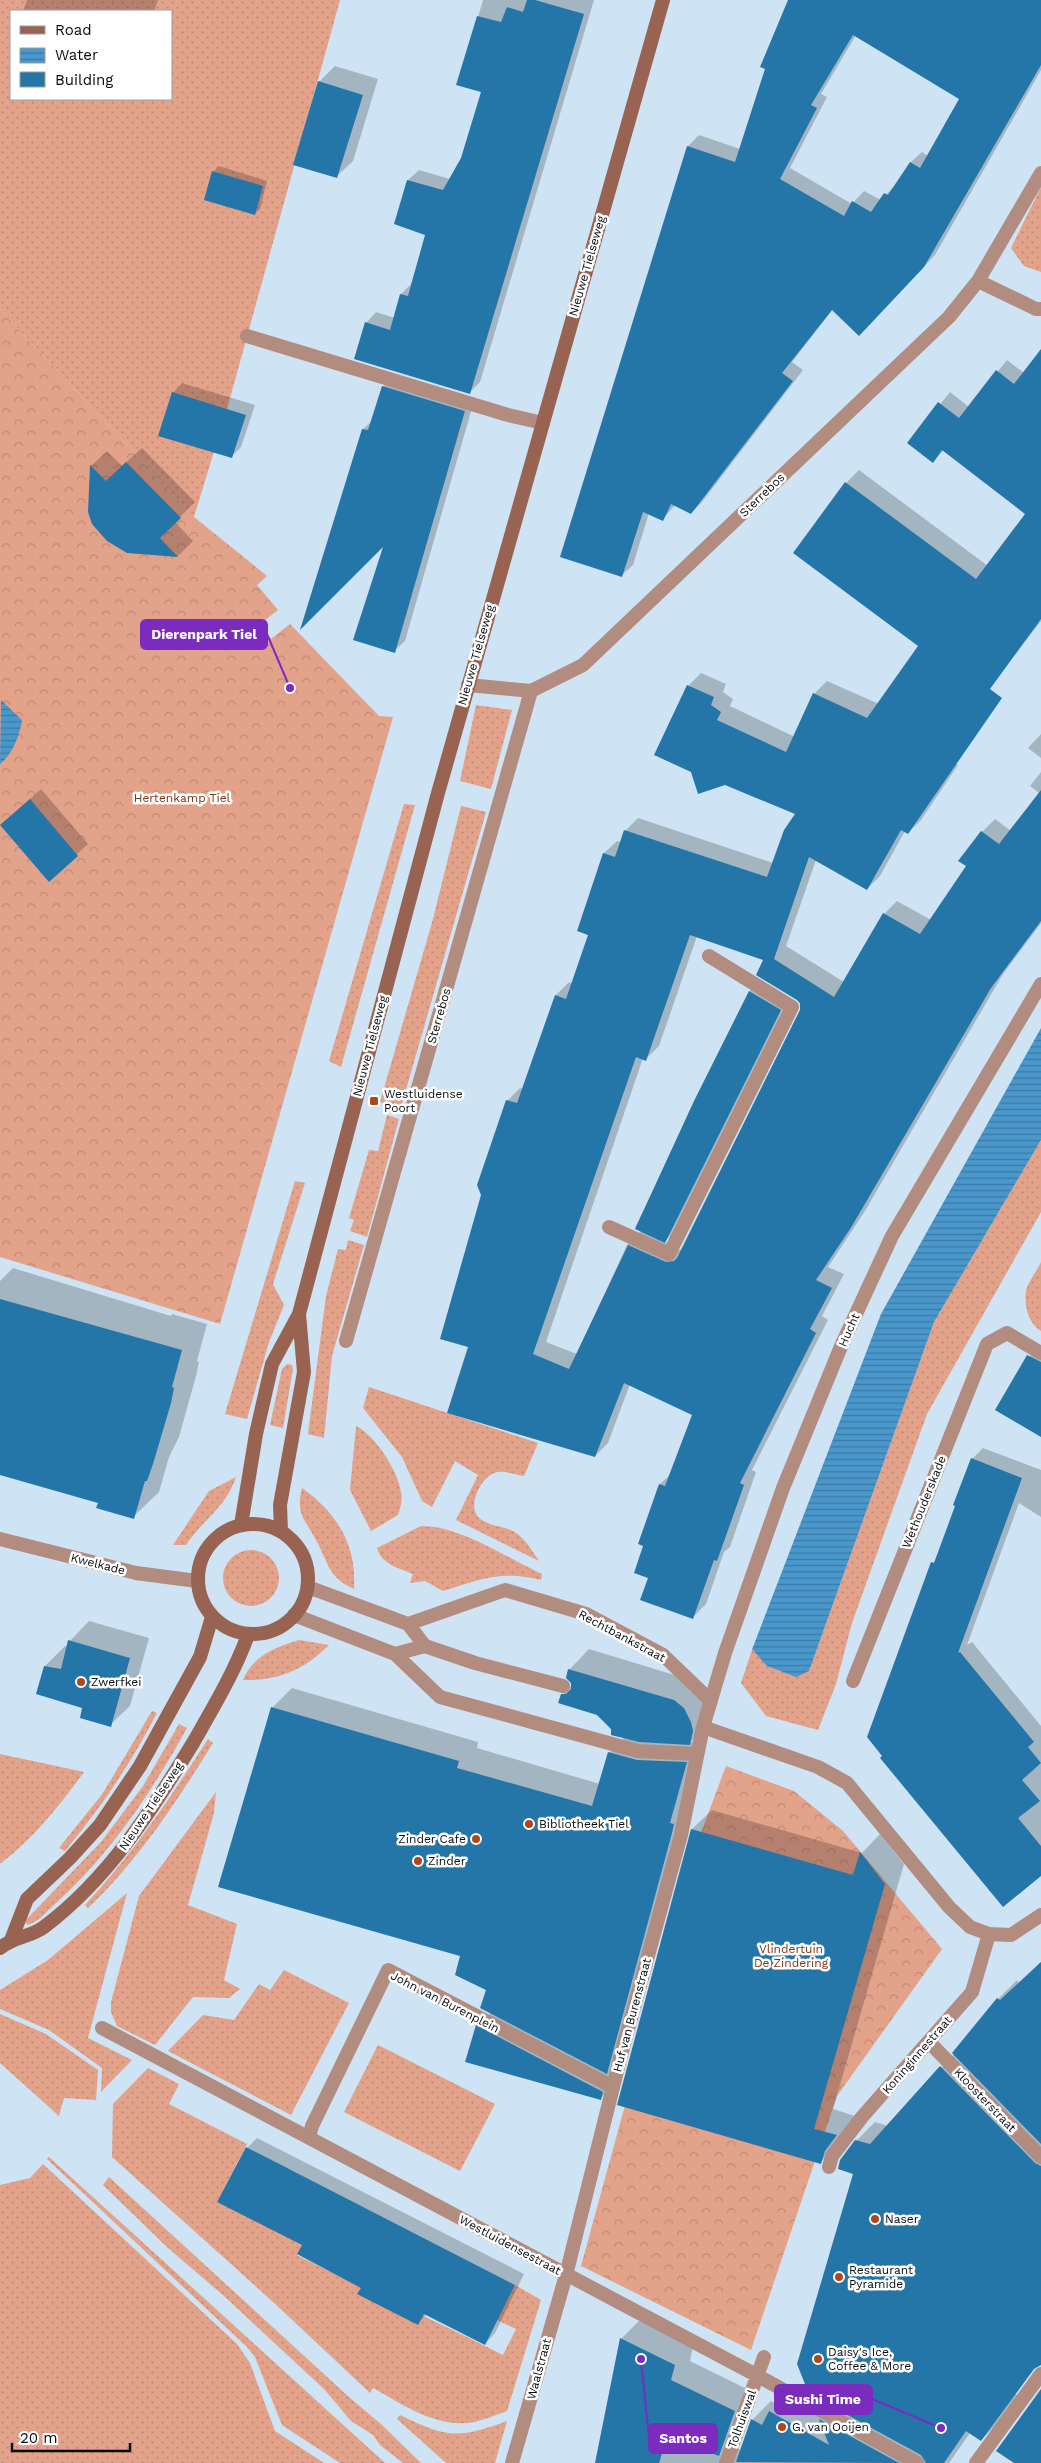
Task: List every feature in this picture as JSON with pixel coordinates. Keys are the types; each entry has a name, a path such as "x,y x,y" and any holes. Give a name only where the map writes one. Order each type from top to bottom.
{"main road":[{"name":"Nieuwe Tielseweg","path":"241,1525 256,1434 272,1364 299,1314 468,685 663,0"},
{"name":"Nieuwe Tielseweg","path":"281,1531 280,1505 304,1372 299,1314"},
{"path":"263,1524 281,1531 298,1547 307,1566 308,1587 301,1607 288,1623 269,1632 248,1635 228,1629 212,1617 201,1600 197,1581 200,1561 210,1544 225,1531 241,1525 263,1524"},
{"name":"Nieuwe Tielseweg","path":"5,1944 27,1899 70,1858 100,1825 140,1766 200,1657 212,1617"},
{"name":"Nieuwe Tielseweg","path":"5,1944 42,1928 100,1876 128,1842 183,1760 218,1700 248,1635"}],"street":[{"name":"Sterrebos","path":"346,1341 532,691 583,665 949,317 978,281 1041,173"},
{"path":"978,281 1036,309 1041,309"},
{"path":"246,336 542,424"},
{"path":"468,685 532,691"},
{"path":"609,1228 669,1254 792,1006 709,956"},
{"name":"Hucht","path":"711,1701 783,1488 842,1344 888,1245 1041,984"},
{"name":"Wethouderskade","path":"853,1681 987,1344 1006,1333 1041,1353"},
{"name":"Kwelkade","path":"0,1539 136,1573 197,1581"},
{"path":"308,1587 408,1624 425,1646 475,1664 563,1686"},
{"name":"Rechtbankstraat","path":"408,1624 505,1590 586,1614 663,1655 711,1701"},
{"path":"294,1615 395,1654 440,1697 638,1751 696,1754 711,1701"},
{"path":"395,1654 425,1646"},
{"path":"703,1727 818,1767 847,1783 949,1907 970,1927 989,1934 1012,1935 1041,1915"},
{"name":"Huf van Burenstraat","path":"566,2275 613,2087 681,1834 696,1754"},
{"name":"Koninginnestraat","path":"829,2167 832,2156 862,2117 972,1992 989,1934"},
{"name":"John van Burenplein","path":"309,2137 312,2126 388,1970 613,2087"},
{"name":"Westluidensestraat","path":"102,2028 758,2376 917,2463"},
{"name":"Kloosterstraat","path":"929,2042 1041,2157"},
{"name":"Waalstraat","path":"512,2463 566,2275"},
{"path":"758,2376 764,2357"},
{"path":"976,2463 1041,2374"},
{"name":"Tolhuiswal","path":"726,2463 758,2376"}],"green space":[{"path":"0,0 340,0 227,409 194,517 0,309"},
{"path":"1041,187 1041,272 1024,266 1011,248"},
{"name":"Hertenkamp Tiel","path":"0,309 194,517 267,576 257,585 278,610 259,625 271,639 290,624 379,716 393,717 220,1324 0,1257"},
{"path":"476,705 512,710 491,789 460,781"},
{"path":"404,804 415,805 341,1067 329,1061"},
{"path":"461,806 486,812 401,1107 380,1102 433,919"},
{"path":"387,1115 399,1119 367,1237 350,1231 354,1220 349,1218 369,1150 378,1151"},
{"path":"1041,1140 1041,1212 927,1414 852,1623 836,1684 818,1730 766,1716 741,1683 753,1647 767,1666 794,1676 809,1671 934,1322"},
{"path":"295,1181 305,1183 273,1284 284,1305 269,1342 247,1419 225,1414"},
{"path":"348,1240 364,1245 332,1356 324,1438 308,1434 326,1296 338,1249 346,1250"},
{"path":"1041,1262 1041,1331 1028,1314 1026,1291"},
{"path":"287,1364 292,1365 293,1369 283,1428 270,1425 282,1369"},
{"path":"369,1387 538,1443 524,1476 501,1472 492,1474 486,1478 478,1491 474,1506 475,1513 482,1520 518,1534 539,1561 456,1520 478,1475 455,1461 432,1507 422,1501 402,1457 363,1408"},
{"path":"356,1426 371,1437 384,1454 395,1474 402,1495 398,1515 371,1531 350,1490"},
{"path":"236,1477 226,1497 186,1545 173,1545 209,1491"},
{"path":"302,1488 325,1508 335,1519 342,1531 352,1558 354,1589 334,1575 303,1517 300,1505"},
{"path":"421,1526 452,1531 483,1544 542,1574 541,1580 514,1576 491,1577 443,1591 425,1581 410,1583 413,1574 387,1562 379,1554 377,1548"},
{"path":"251,1550 266,1555 274,1563 279,1578 274,1593 266,1601 251,1606 236,1601 228,1593 223,1578 228,1563 236,1555"},
{"path":"299,1640 329,1645 310,1661 290,1672 268,1678 243,1680 259,1658 281,1646"},
{"path":"152,1711 157,1713 115,1785 65,1851 59,1848 103,1793"},
{"path":"179,1724 187,1728 159,1776 128,1822 74,1886 41,1917 27,1925 25,1921 101,1842 143,1786"},
{"path":"208,1739 213,1743 156,1830 124,1871 88,1908 85,1905 119,1866 150,1825"},
{"path":"0,1754 84,1772 24,1844 0,1864"},
{"name":"Vlindertuin De Zindering","path":"726,1766 794,1791 843,1831 942,1949 837,2096 751,2350 581,2266 696,1846"},
{"path":"216,1792 214,1813 188,1905 237,1924 224,1980 240,1989 229,1998 193,1997 155,2045 117,2026 111,2012 111,2002 139,1896"},
{"path":"127,1893 88,2038 132,2060 101,2092 102,2068 49,2030 0,2009 0,1990 48,1960"},
{"path":"284,1970 349,2003 291,2115 168,2051 203,2015 234,2020 259,1984 270,1990"},
{"path":"0,2014 46,2034 98,2070 96,2100 64,2098 59,2116 0,2063"},
{"path":"378,2045 495,2104 460,2171 344,2112"},
{"path":"148,2068 179,2084 169,2104 247,2144 217,2202 310,2228 297,2255 503,2355 516,2329 497,2320 515,2285 541,2300 507,2411 474,2422 447,2422 421,2414 373,2388 370,2393 272,2301 112,2157 113,2104"},
{"path":"49,2157 385,2463 340,2463 282,2425 255,2357 247,2347 47,2159"},
{"path":"43,2164 237,2344 250,2363 275,2431 324,2463 0,2463 0,2185 30,2178"},
{"path":"109,2177 350,2398 381,2424 421,2463 403,2463 380,2445 373,2435 351,2421 325,2390 224,2296 168,2248 103,2185"},
{"path":"400,2415 430,2428 453,2433 476,2431 507,2421 495,2463 446,2463 397,2419"}],"water":[{"path":"1,700 22,720 15,744 0,764"},
{"path":"1041,1028 1041,1140 934,1322 809,1671 796,1677 767,1666 752,1649 881,1314"}],"building":[{"path":"527,0 535,0 584,14 470,394 354,359 365,322 390,330 400,294 408,296 425,235 394,224 407,180 443,190 461,158 481,92 456,85 477,16 501,22 507,7 523,12"},
{"path":"788,0 1041,0 1041,65 924,267 859,336 832,310 782,373 793,381 691,514 671,504 663,521 643,512 622,577 560,557 687,146 735,162 765,69 760,67","holes":["853,35 959,99 920,168 910,162 888,195 884,193 871,212 852,201 844,216 780,179 817,108 811,105"]},
{"path":"318,81 363,95 337,178 293,165"},
{"path":"212,171 263,186 255,215 204,200"},
{"path":"1041,349 1041,619 990,689 1002,698 908,834 901,830 867,890 809,857 774,959 834,997 883,913 920,934 966,866 958,861 981,831 999,844 1041,790 1041,921 991,988 852,1226 816,1280 832,1288 810,1329 816,1333 740,1483 744,1485 717,1561 714,1560 693,1619 640,1600 648,1578 634,1573 643,1546 638,1544 659,1484 665,1486 692,1415 624,1383 595,1457 447,1413 468,1347 440,1339 481,1195 477,1185 506,1100 517,1103 555,995 566,999 588,935 577,931 603,853 615,857 624,830 767,877 784,830 795,814 725,785 698,794 691,772 654,755 687,685 714,697 711,705 721,712 717,720 786,752 813,693 867,718 918,646 793,553 845,482 976,579 1025,514 942,450 933,463 907,443 938,402 959,418 996,370 1014,384","holes":["690,935 763,960 756,975 797,1000 800,1003 800,1010 677,1258 674,1261 666,1262 628,1245 569,1369 533,1354 636,1057 646,1061"]},
{"path":"382,386 465,411 395,653 353,640 383,547 300,630 362,429 368,430"},
{"path":"172,392 246,415 232,458 158,436"},
{"path":"126,462 181,518 160,538 178,557 127,553 107,541 92,524 88,512 90,465 106,481"},
{"path":"30,799 78,856 49,882 0,825"},
{"path":"749,991 781,1010 665,1243 635,1229 694,1101"},
{"path":"0,1299 182,1350 172,1387 174,1388 171,1403 134,1519 96,1508 98,1503 0,1475"},
{"path":"1027,1355 1041,1362 1041,1437 995,1410"},
{"path":"971,1458 1022,1478 958,1653 960,1652 1034,1742 1028,1747 1041,1763 1022,1780 1040,1801 1018,1818 1041,1846 1041,1876 1003,1907 880,1758 882,1756 867,1737 931,1562 934,1563"},
{"name":"Zwerfkei","path":"68,1640 130,1658 111,1727 80,1718 82,1708 36,1694 44,1666 61,1669"},
{"path":"568,1669 674,1700 684,1708 691,1722 693,1731 690,1745 639,1742 611,1735 611,1729 597,1715 558,1703 561,1694 566,1694 571,1689 571,1683 566,1678"},
{"path":"271,1707 459,1761 457,1768 592,1806 608,1752 637,1760 687,1762 670,1823 674,1824 672,1833 607,2074 480,2008 486,1990 455,1975 460,1956 218,1887"},
{"path":"691,1829 853,1875 860,1852 885,1884 814,2129 837,2135 825,2151 821,2164 617,2105"},
{"path":"1041,1962 1041,2144 952,2053 997,1998 1000,2000"},
{"path":"476,2025 603,2092 601,2100 465,2062"},
{"path":"940,2066 1035,2163 1041,2166 1041,2365 1034,2369 981,2441 966,2431 944,2463 926,2463 921,2455 809,2394 797,2364 853,2174 838,2169 840,2160 855,2140 870,2144"},
{"path":"246,2147 515,2285 485,2345 424,2314 418,2325 357,2294 361,2288 297,2254 302,2245 217,2202"},
{"path":"620,2338 675,2365 671,2380 735,2411 719,2456 667,2437 659,2463 595,2463"},
{"path":"1041,2389 1041,2463 1014,2463 996,2451"},
{"path":"769,2411 829,2445 819,2419 899,2463 736,2462 751,2419 762,2425"}],"place":[{"name":"Dierenpark Tiel","path":"290,688"},
{"name":"Westluidense Poort","path":"374,1101"},
{"name":"Zwerfkei","path":"81,1682"},
{"name":"Bibliotheek Tiel","path":"529,1824"},
{"name":"Zinder Cafe","path":"476,1839"},
{"name":"Zinder","path":"418,1861"},
{"name":"Naser","path":"875,2219"},
{"name":"Restaurant Pyramide","path":"839,2277"},
{"name":"Santos","path":"641,2359"},
{"name":"Daisy's Ice, Coffee & More","path":"818,2359"},
{"name":"G. van Ooijen","path":"782,2427"},
{"name":"Sushi Time","path":"941,2428"}]}
